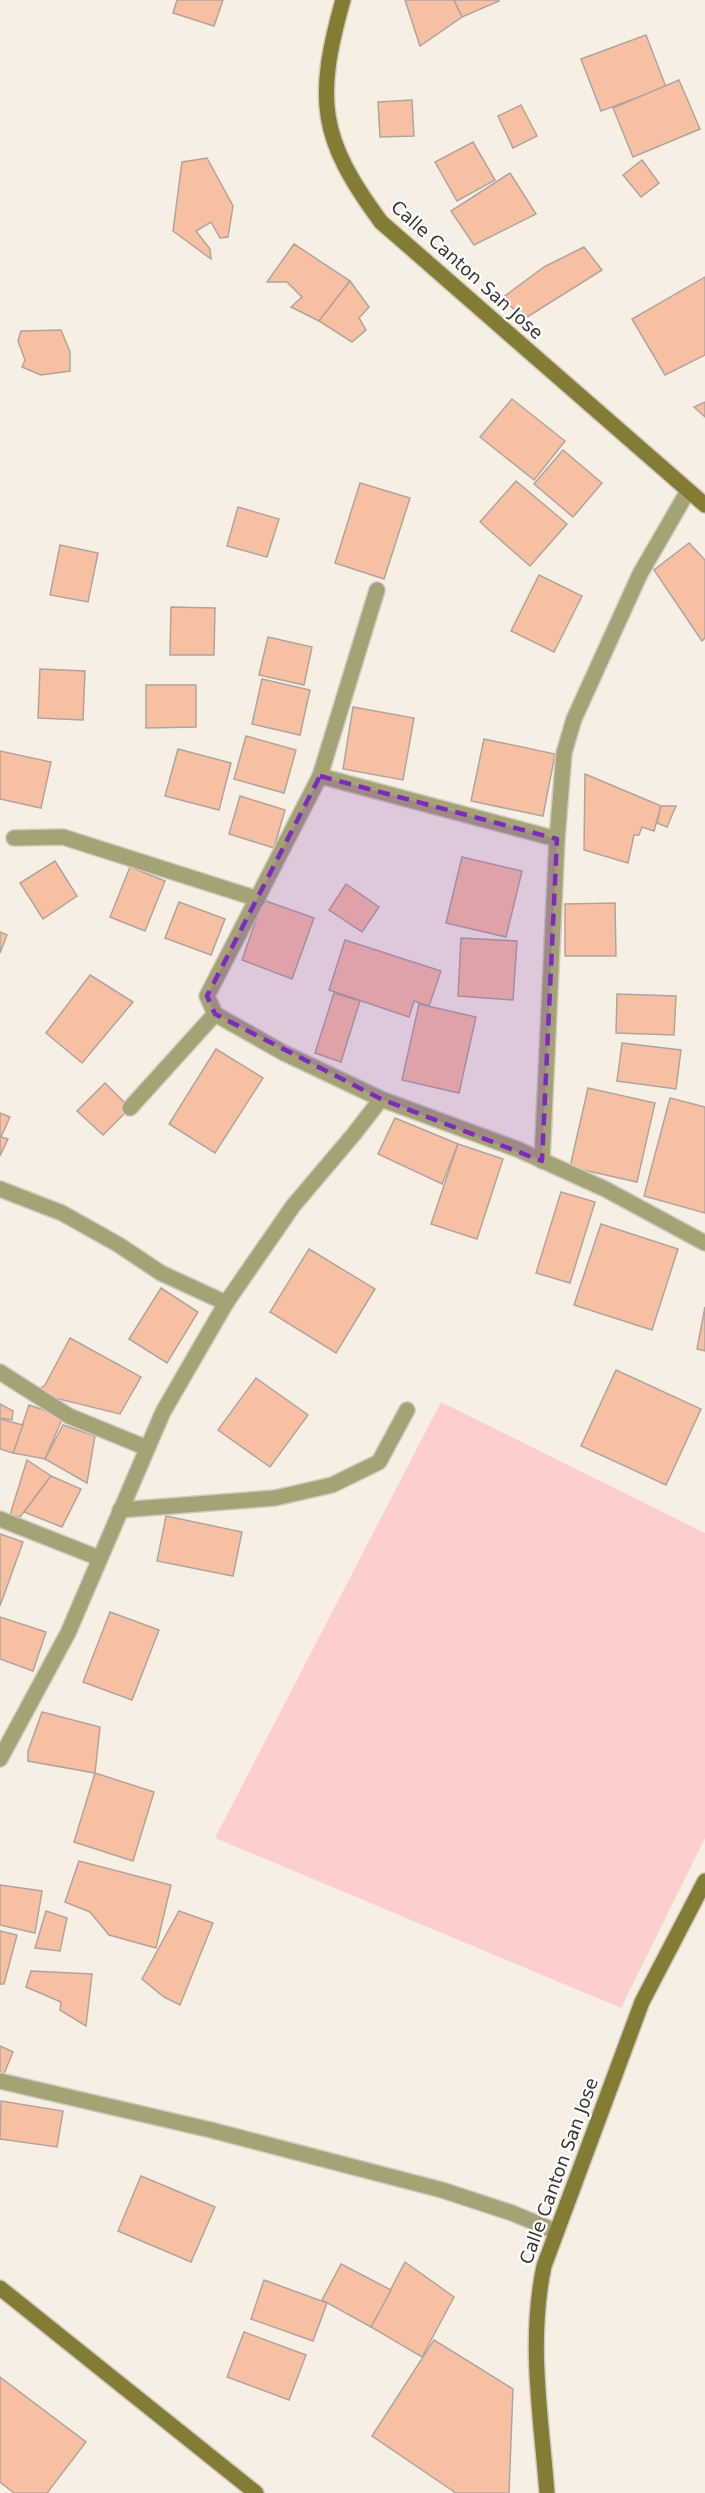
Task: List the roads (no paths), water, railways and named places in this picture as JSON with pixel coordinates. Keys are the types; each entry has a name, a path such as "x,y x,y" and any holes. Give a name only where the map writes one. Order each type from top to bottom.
{"street":[{"name":"Calle Canton San Jose","path":"343,0 326,73 326,106 330,134 341,162 356,188 381,222 705,505"},
{"path":"542,1161 557,839 564,753 574,719 640,574 688,490"},
{"path":"377,590 320,776 207,996 215,1014 284,1053 381,1099 517,1149 605,1189 705,1243"},
{"path":"320,776 557,839"},
{"path":"14,838 63,837 258,899"},
{"path":"130,1108 215,1014"},
{"path":"0,1759 68,1633 163,1412 226,1303 293,1206 381,1099"},
{"path":"0,1188 62,1213 119,1245 161,1273 226,1303"},
{"path":"0,1371 69,1416 147,1448"},
{"path":"120,1510 275,1498 332,1485 380,1462 407,1410"},
{"path":"0,1519 99,1558"},
{"name":"Calle Canton San Jose","path":"547,2493 535,2344 537,2297 544,2266 555,2231 642,2002 705,1881"},
{"path":"0,2081 211,2130 442,2190 512,2213 555,2231"},
{"path":"0,2288 256,2493"}]}
